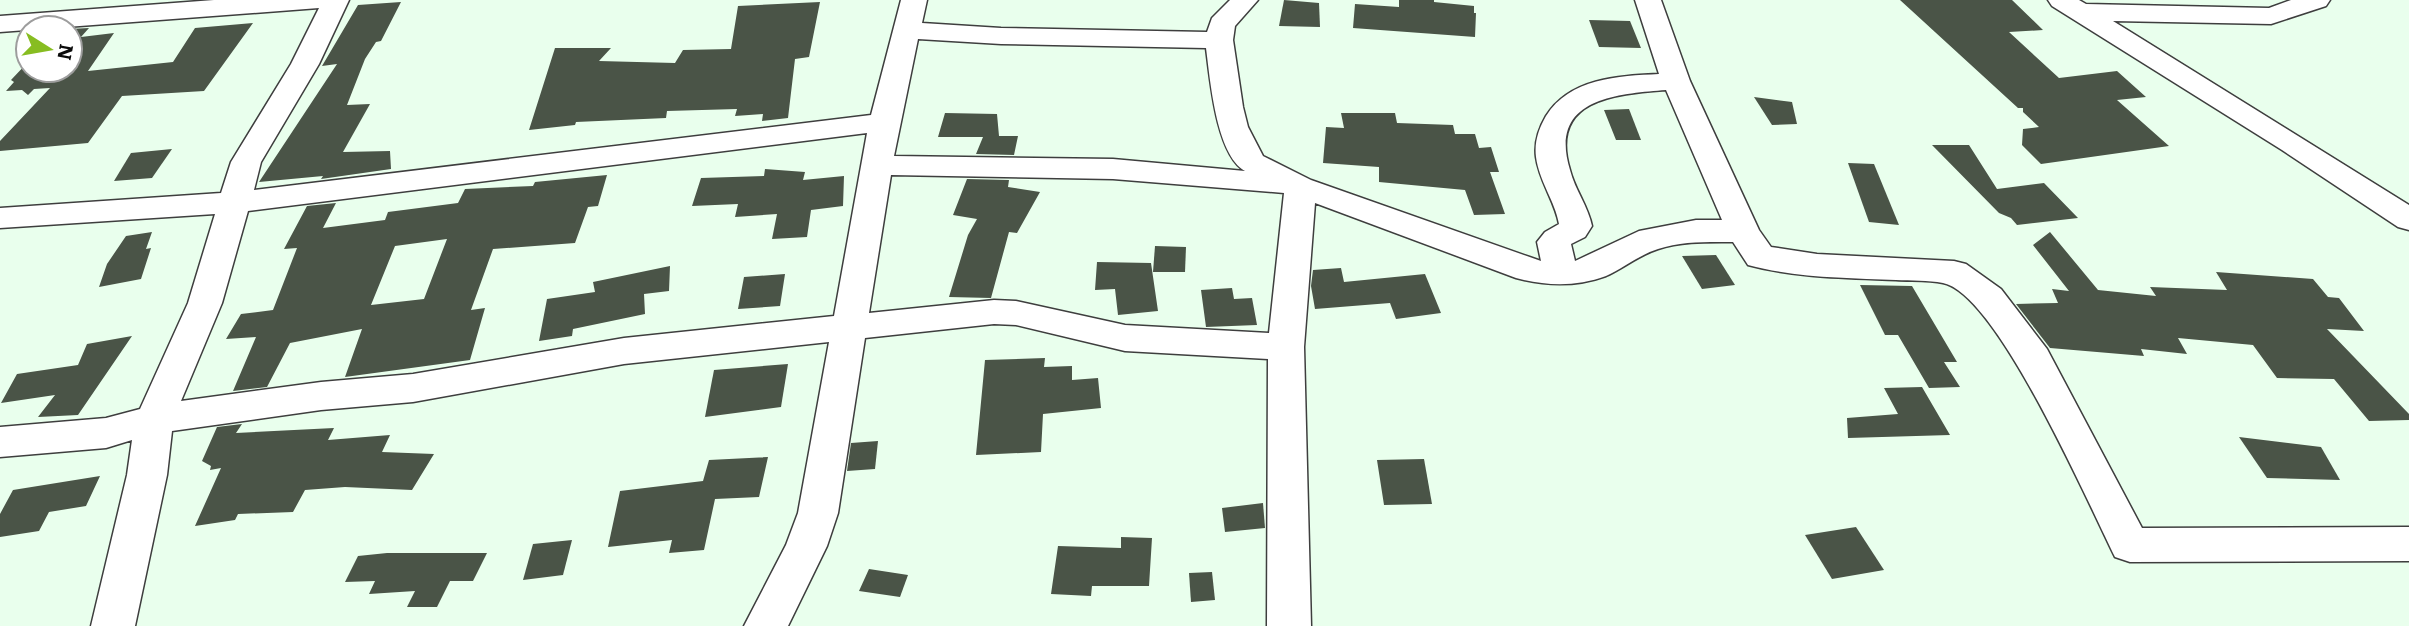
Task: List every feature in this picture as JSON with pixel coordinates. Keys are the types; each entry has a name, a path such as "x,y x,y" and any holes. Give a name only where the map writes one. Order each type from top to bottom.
{"street":[{"path":"39,14 66,0"},
{"path":"84,18 321,0"},
{"path":"113,626 147,475 154,419 205,303 246,162 305,64 336,0"},
{"path":"1245,0 1222,24 1219,40 1228,107 1242,147 1251,162 1300,187 1528,270 1561,274 1596,267 1612,256 1651,239 1696,231 1743,231"},
{"path":"1648,0 1676,81 1743,231 1760,257 1817,265 1954,272 1989,297 2034,358 2130,545 2409,544"},
{"path":"2071,6 2271,16 2317,0"},
{"path":"2071,6 2409,220"},
{"path":"766,626 816,520 884,122 911,15 1001,36 1219,40"},
{"path":"0,50 14,34"},
{"path":"1561,274 1554,242 1558,237 1570,233 1576,226 1552,163 1553,133 1564,110 1577,98 1601,89 1676,81"},
{"path":"0,218 235,202 884,122"},
{"path":"877,165 1113,169 1240,179 1300,187"},
{"path":"1289,626 1286,348 1300,187"},
{"path":"0,442 106,433 154,419 321,396 413,388 624,351 994,312 1016,313 1125,338 1286,348"}],"building":[{"path":"1284,0 1319,3 1320,27 1279,26"},
{"path":"1399,0 1434,0 1474,6 1475,37 1353,28 1355,4 1399,7"},
{"path":"1900,0 2012,0 2043,30 2009,32 2059,78 2117,71 2146,97 2117,100 2169,146 2041,164 2022,145 2023,129 2039,127 2023,112 2023,108 2018,108"},
{"path":"401,2 381,41 376,42 365,59 347,105 370,104 343,152 390,151 391,169 321,179 323,176 259,182 337,64 322,66 358,5"},
{"path":"820,2 809,57 795,59 788,118 762,121 763,114 735,116 737,109 667,111 666,118 576,122 575,125 529,130 555,48 611,48 599,61 675,63 683,50 731,49 738,6"},
{"path":"1589,20 1630,21 1641,48 1599,47"},
{"path":"253,23 204,91 122,96 88,143 0,151 0,141 50,88 34,89 28,95 22,90 6,91 14,82 84,84 84,37 114,33 88,71 173,62 195,28"},
{"path":"1754,97 1792,102 1797,124 1772,125"},
{"path":"1629,109 1641,140 1616,140 1604,110"},
{"path":"945,113 997,114 999,136 1018,136 1014,155 976,154 983,137 938,137"},
{"path":"1341,113 1395,113 1397,123 1453,125 1455,134 1475,134 1479,148 1491,147 1499,172 1490,172 1505,214 1474,215 1465,190 1379,182 1379,167 1323,163 1326,127 1344,128"},
{"path":"1932,145 1969,145 1997,189 2044,183 2078,218 2017,225 2011,218 1999,213"},
{"path":"172,149 152,178 114,181 131,153"},
{"path":"1848,163 1874,164 1899,225 1869,222"},
{"path":"765,169 805,172 803,180 844,176 843,206 811,210 807,237 772,239 777,214 735,217 738,204 692,206 701,178 764,176"},
{"path":"607,175 598,206 588,207 575,243 493,249 471,310 485,308 470,360 345,377 362,329 290,343 267,387 233,391 256,337 226,339 241,314 273,310 297,248 284,249 307,206 336,203 323,228 385,220 388,212 458,203 465,189 533,186 535,182","holes":["447,239 424,299 371,305 395,246"]},
{"path":"967,179 1009,180 1008,187 1040,192 1017,233 1009,232 991,298 949,297 968,235 977,219 953,215"},
{"path":"152,232 146,249 151,248 141,279 99,287 107,264 126,236"},
{"path":"2050,232 2098,290 2156,296 2150,287 2227,290 2216,272 2313,279 2328,297 2339,298 2364,331 2327,329 2409,414 2409,420 2369,421 2334,379 2277,378 2253,345 2178,338 2187,354 2141,349 2144,356 2050,348 2016,304 2058,303 2052,289 2069,291 2033,245"},
{"path":"1155,246 1186,247 1185,272 1153,272"},
{"path":"1716,255 1735,285 1702,289 1682,256"},
{"path":"1097,262 1151,263 1158,311 1118,315 1115,289 1095,290"},
{"path":"670,266 669,291 644,294 645,314 573,329 572,336 539,341 547,299 595,292 593,282"},
{"path":"1341,268 1344,282 1425,274 1441,313 1396,319 1390,303 1315,309 1311,286 1313,270"},
{"path":"785,274 780,306 738,309 744,277"},
{"path":"1860,285 1912,286 1957,362 1944,362 1960,387 1929,388 1898,335 1885,335"},
{"path":"1232,288 1234,299 1252,298 1257,325 1206,327 1201,290"},
{"path":"132,336 78,415 38,417 55,395 1,403 17,374 78,365 87,344"},
{"path":"1045,358 1044,367 1072,366 1072,380 1098,378 1101,408 1043,414 1041,452 976,455 985,360"},
{"path":"788,364 781,407 705,417 714,370"},
{"path":"1922,387 1950,435 1848,438 1847,418 1898,414 1884,388"},
{"path":"242,424 236,433 334,428 328,440 390,435 382,452 434,454 412,490 345,487 305,490 293,512 238,514 235,520 195,526 221,468 210,470 211,466 202,461 217,427"},
{"path":"2239,437 2321,447 2340,480 2267,478"},
{"path":"878,441 875,469 847,471 851,443"},
{"path":"768,457 759,497 715,499 704,550 669,553 672,540 608,547 620,491 703,481 709,460"},
{"path":"1424,459 1432,504 1384,505 1377,460"},
{"path":"100,476 86,506 49,512 39,531 0,537 0,514 13,490"},
{"path":"1263,503 1265,528 1225,532 1222,508"},
{"path":"1856,527 1884,570 1832,579 1805,535"},
{"path":"1121,537 1152,538 1149,586 1092,586 1091,596 1051,594 1058,546 1121,548"},
{"path":"572,540 563,575 523,580 533,544"},
{"path":"387,553 487,553 473,581 450,581 437,607 407,607 415,591 369,594 375,581 345,582 358,556"},
{"path":"869,569 908,575 900,597 859,591"},
{"path":"1212,572 1215,600 1191,602 1189,573"}]}
